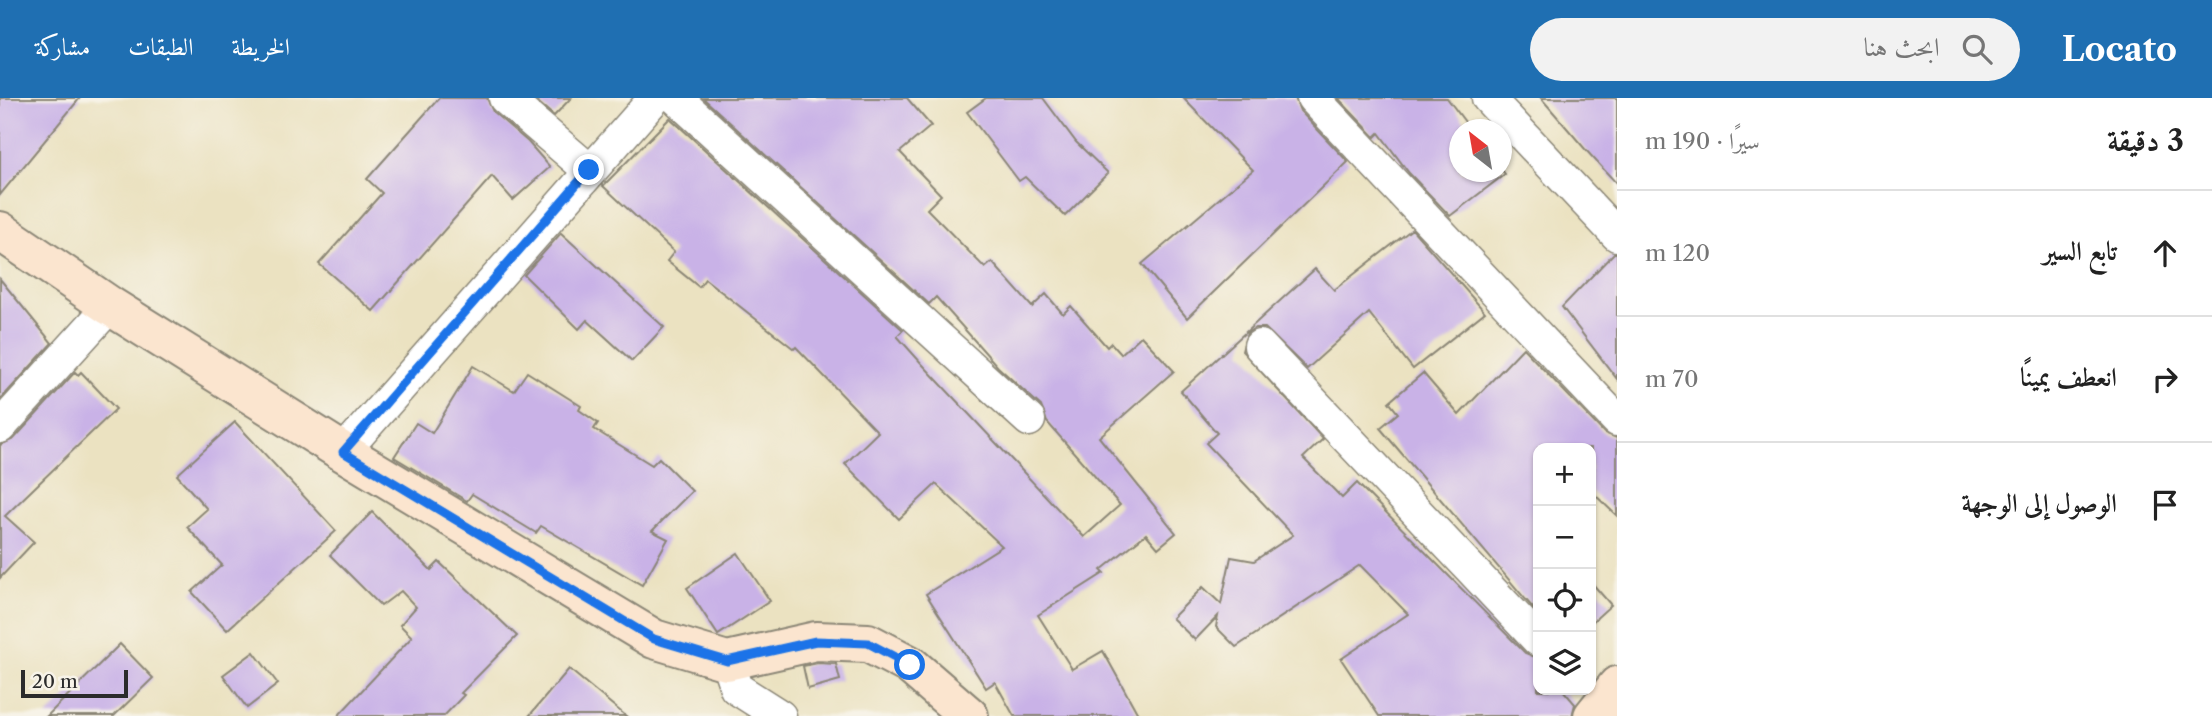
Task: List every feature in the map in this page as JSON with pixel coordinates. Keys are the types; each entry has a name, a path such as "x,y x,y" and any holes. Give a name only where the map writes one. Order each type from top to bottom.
{"street":[{"path":"506,98 589,170"},
{"path":"343,452 655,98"},
{"path":"676,98 1029,420"},
{"path":"1313,98 1617,420"},
{"path":"1488,98 1617,235"},
{"path":"0,231 110,306 343,452 654,639 727,661 816,641 868,643 910,665 969,716"},
{"path":"0,427 110,306"},
{"path":"1259,346 1533,635"},
{"path":"727,661 736,688 780,716"}],"building":[{"path":"0,98 80,98 0,195"},
{"path":"439,98 487,98 493,112 528,142 550,167 513,200 492,176 373,311 319,264 382,193 367,179"},
{"path":"533,98 571,98 554,116"},
{"path":"703,98 907,98 931,126 900,152 941,195 927,209 985,268 992,262 1032,307 1046,294 1063,314 1071,306 1107,347 1111,343 1121,354 1141,336 1174,371 1099,437 1176,533 1158,548 1146,534 1101,570 1104,573 1038,615 1072,669 1103,651 1139,716 1014,716 995,682 986,688 926,594 1002,546 936,484 899,519 845,464 878,432 796,347 794,349 705,279 699,287 667,261 674,252 603,186 670,118 903,330 897,336 1084,537 1120,505 1047,422 1041,406 998,367 936,297 929,304"},
{"path":"986,98 1043,98 1076,142 1108,173 1065,216 1025,177 1019,181 967,112"},
{"path":"1183,98 1295,98 1300,111 1348,162 1187,318 1142,264 1253,170"},
{"path":"1338,98 1447,98 1463,119 1449,119 1449,182 1495,182 1450,216 1409,173 1379,133 1375,137"},
{"path":"1541,98 1617,98 1617,184 1585,149"},
{"path":"1412,229 1485,312 1413,369 1369,313 1307,369 1265,328 1255,328 1247,333 1242,351 1323,439 1303,458 1342,498 1357,483 1525,653 1533,656 1533,695 1567,695 1575,704 1572,716 1379,716 1341,659 1408,614 1360,565 1236,647 1216,627 1218,616 1195,640 1172,618 1203,587 1221,604 1231,557 1254,561 1293,535 1206,443 1217,433 1181,391 1315,269 1334,290"},
{"path":"561,233 664,327 632,361 587,320 579,329 524,275"},
{"path":"1614,253 1617,253 1617,379 1562,307"},
{"path":"0,279 52,343 0,400"},
{"path":"1523,348 1604,433 1617,438 1617,516 1596,496 1596,443 1533,443 1533,608 1380,428 1398,413 1389,402 1423,373 1459,415"},
{"path":"473,366 514,391 527,372 581,406 579,410 598,423 594,429 652,465 659,458 692,491 652,531 668,539 642,585 541,526 536,533 472,494 467,501 394,457 416,423 432,433"},
{"path":"75,372 78,375 81,372 116,409 5,516 34,542 0,578 0,445 14,439"},
{"path":"235,422 336,531 227,630 192,592 222,565 187,527 207,509 177,475"},
{"path":"372,512 431,570 439,562 517,636 461,693 464,695 444,716 338,716 412,637 400,625 416,607 401,591 381,606 330,555"},
{"path":"738,553 770,601 718,635 687,588"},
{"path":"1596,588 1611,605 1596,618"},
{"path":"120,644 153,678 114,716 47,716"},
{"path":"254,652 278,684 247,708 223,675"},
{"path":"836,664 840,680 808,689 803,666"},
{"path":"569,669 593,689 626,716 529,716"}],"route":[{"path":"589,170 343,452 654,639 727,661 816,641 868,643 910,665"}]}
